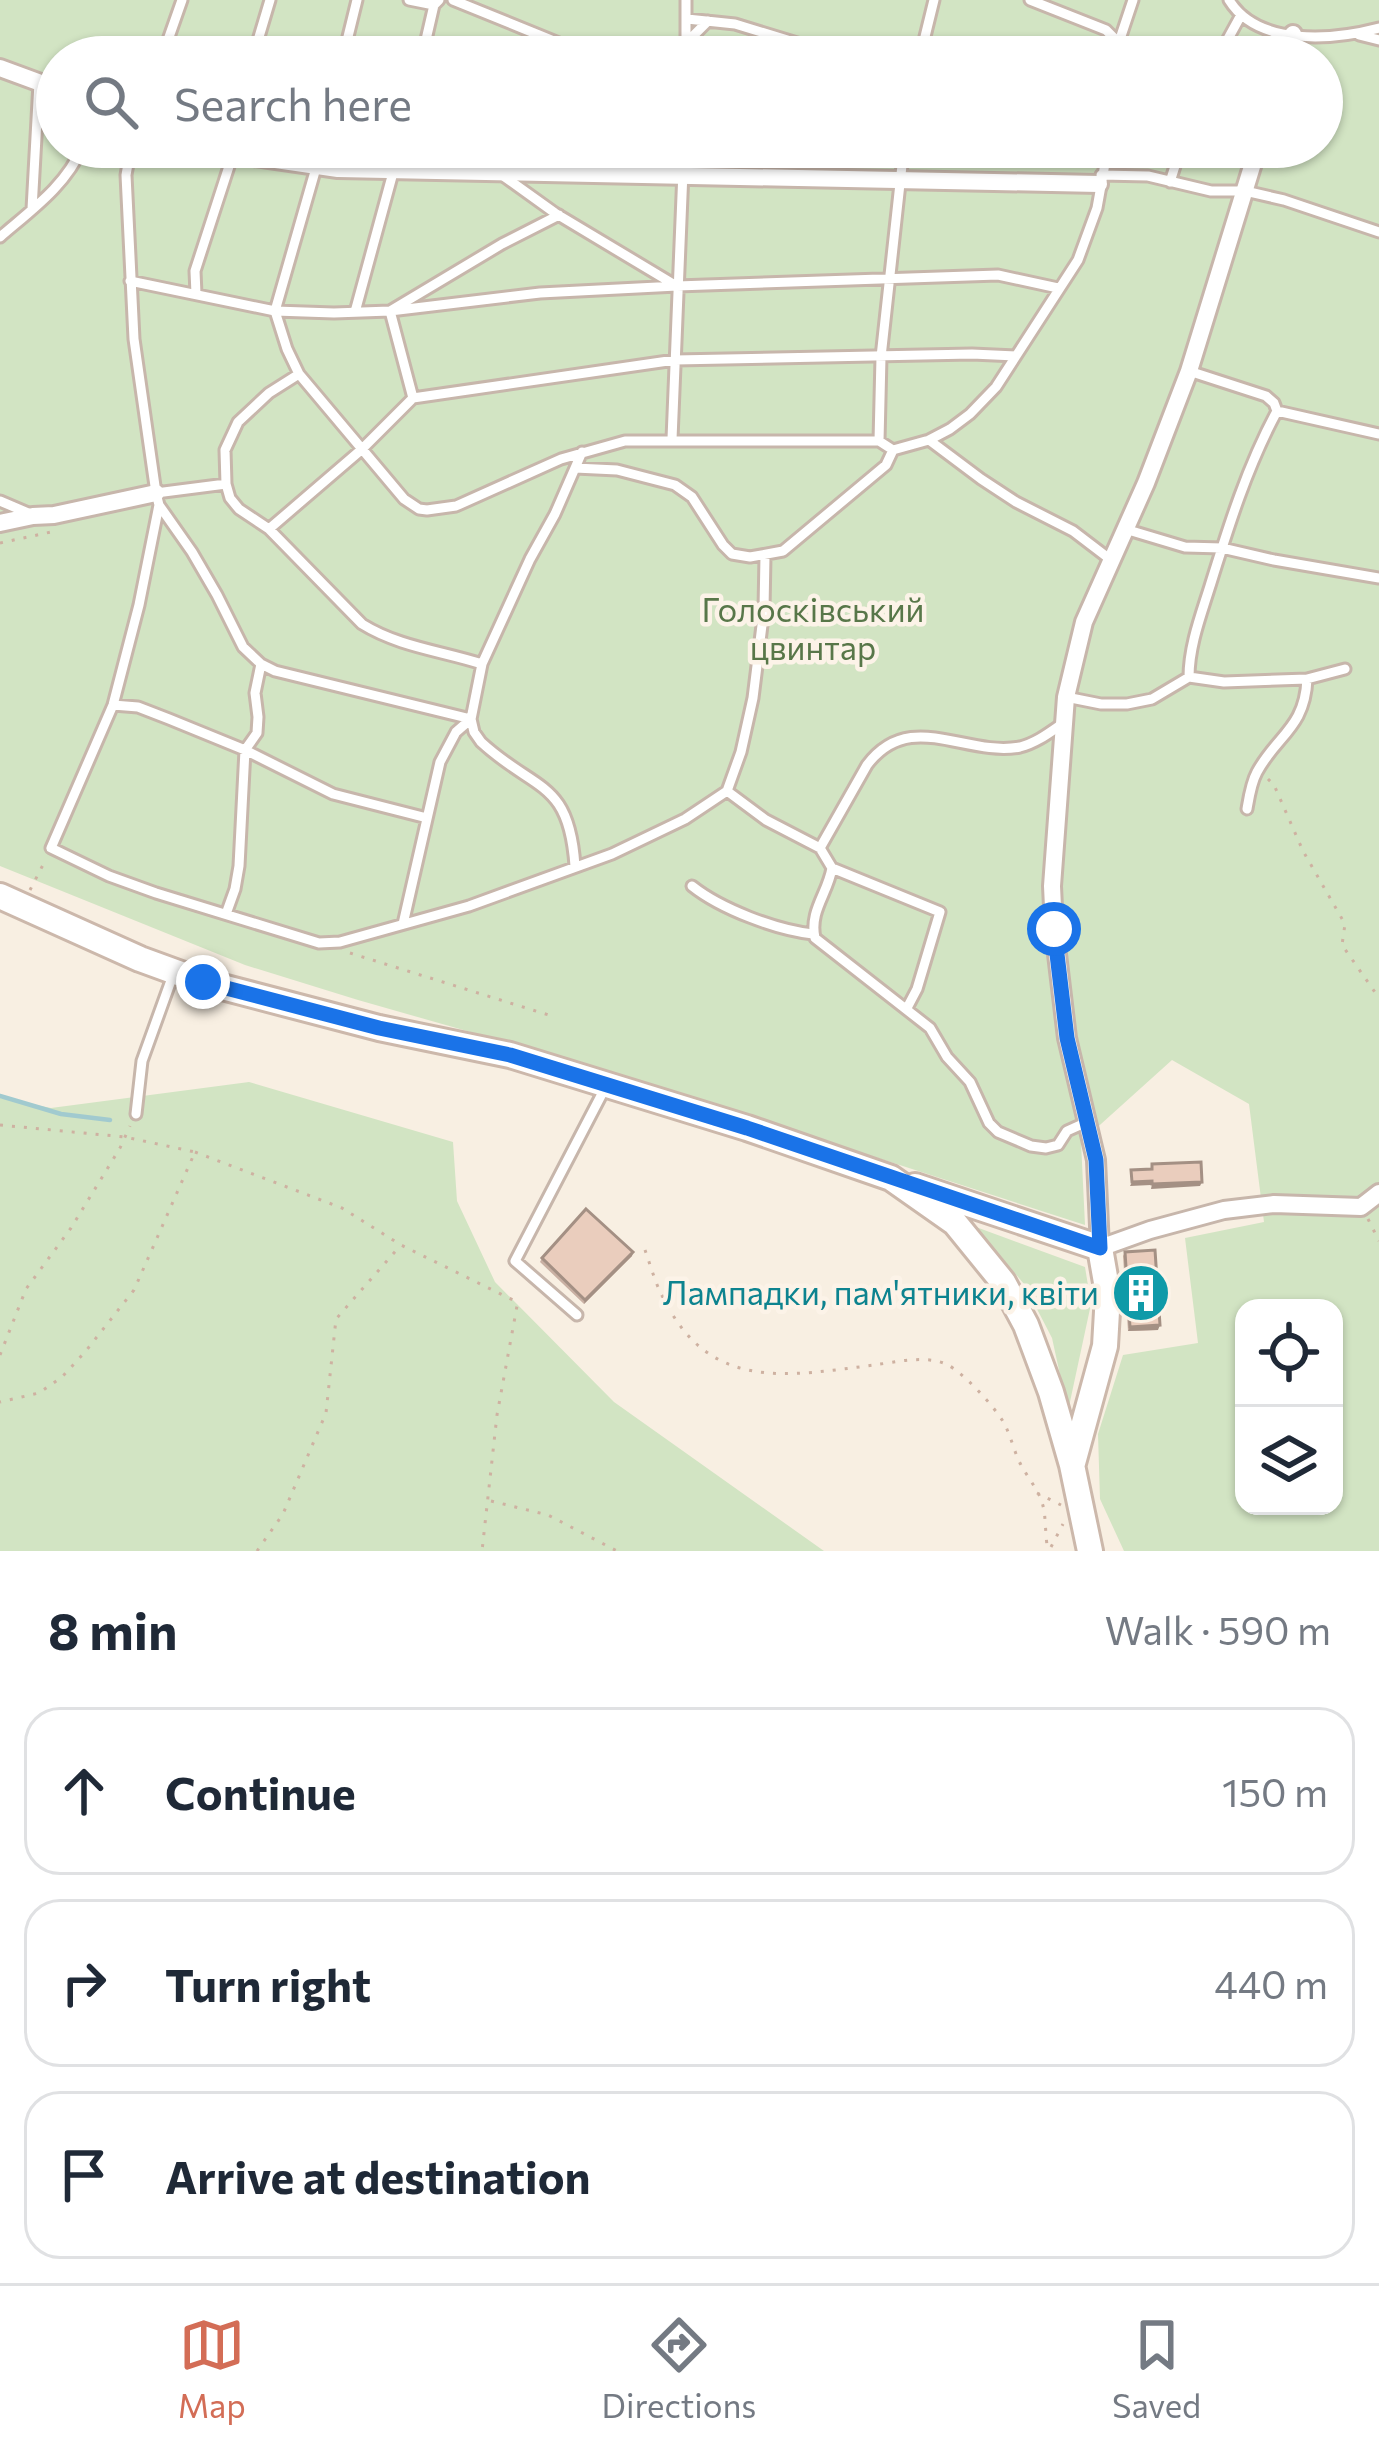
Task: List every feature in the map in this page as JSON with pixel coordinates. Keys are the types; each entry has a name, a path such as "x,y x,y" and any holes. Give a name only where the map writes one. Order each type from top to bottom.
{"street":[{"path":"0,68 36,82"},
{"path":"317,168 899,180 1100,179"},
{"path":"1072,1465 1105,1346 1108,1294 1100,1248 1096,1160 1067,1038 1054,929 1052,886 1062,724 1084,622 1189,371 1252,168"},
{"path":"0,523 157,499"},
{"path":"0,896 174,972 379,1028 510,1055 747,1128 1100,1248 1223,1210 1274,1204 1361,1207 1379,1193"},
{"path":"891,1178 955,1223 1003,1282 1026,1325 1072,1465 1090,1551"}],"lane":[{"path":"169,36 182,0"},
{"path":"259,36 270,0"},
{"path":"348,36 357,0"},
{"path":"409,0 436,2 427,36"},
{"path":"453,0 539,35"},
{"path":"686,0 686,36"},
{"path":"925,36 934,0"},
{"path":"1030,0 1106,30 1110,36"},
{"path":"1123,36 1133,0"},
{"path":"1229,0 1241,15 1269,31 1322,36 1379,28"},
{"path":"1230,36 1241,15"},
{"path":"687,19 736,24 775,36"},
{"path":"693,36 708,21"},
{"path":"1354,34 1379,40"},
{"path":"32,209 37,168"},
{"path":"0,237 71,168"},
{"path":"127,168 134,339 157,499 139,605 113,705 51,848 156,893 319,944 521,889 612,854 701,809 727,790 753,698 764,609 764,556"},
{"path":"196,294 195,272 220,168"},
{"path":"317,168 275,310 286,349 299,374 404,500 427,510 456,506 543,466 625,441 879,441 893,450 929,440 981,404 1078,260 1097,208 1103,168"},
{"path":"494,168 493,172 559,215 677,286"},
{"path":"671,439 683,168"},
{"path":"879,441 881,357 901,168"},
{"path":"1170,182 1174,168"},
{"path":"355,312 395,170"},
{"path":"1100,179 1148,176 1210,191 1245,191 1379,232"},
{"path":"389,311 559,215"},
{"path":"130,281 275,310 355,312 540,293 998,275 1058,288"},
{"path":"389,311 413,398"},
{"path":"269,529 413,398 675,361 1016,356"},
{"path":"1189,371 1266,396 1276,411 1257,448 1222,548 1189,676"},
{"path":"299,374 269,392 238,422 226,450 230,498 269,529 362,624 404,644 482,664"},
{"path":"1276,411 1379,434"},
{"path":"929,440 981,479 1073,531 1111,560"},
{"path":"594,448 598,468"},
{"path":"575,468 598,468 675,485 692,497 714,535 732,554 764,556 783,550 867,482 890,461 893,450"},
{"path":"575,866 573,837 560,803 482,742 471,719 482,664 582,452"},
{"path":"157,499 226,484"},
{"path":"157,499 218,595 235,634 261,664 471,719"},
{"path":"0,500 33,516"},
{"path":"1125,530 1185,547 1222,548 1379,578"},
{"path":"226,914 239,866 245,750 257,733 255,693 261,664"},
{"path":"1066,697 1111,705 1152,699 1189,676 1224,682 1307,679 1345,669"},
{"path":"1247,809 1259,768 1293,727 1307,679"},
{"path":"113,705 147,710 245,750 333,794 427,818"},
{"path":"404,924 434,783 447,747 471,719"},
{"path":"820,848 867,765 899,739 914,736 1020,747 1062,724"},
{"path":"727,790 766,820 820,848 832,868 940,912 907,1008"},
{"path":"813,934 815,913 832,868"},
{"path":"692,886 711,900 781,928 813,934 907,1008 934,1033 947,1057 970,1082 998,1132 1031,1146 1053,1148 1067,1131 1088,1123"},
{"path":"136,1114 142,1060 174,972"},
{"path":"577,1315 515,1261 607,1085"},
{"path":"525,1208 538,1216"}],"path":[{"path":"0,543 51,532 54,515"},
{"path":"1259,768 1274,785 1303,851 1345,924 1342,945 1379,998"},
{"path":"28,893 51,848"},
{"path":"319,944 555,1017"},
{"path":"0,1354 26,1288 71,1228 136,1114"},
{"path":"0,1125 124,1137 196,1152 342,1208 401,1245 517,1304 497,1415 482,1551"},
{"path":"0,1402 39,1393 62,1377 134,1290 196,1152"},
{"path":"1361,1207 1379,1240"},
{"path":"257,1551 283,1514 326,1413 336,1319 401,1245"},
{"path":"645,1250 665,1302 685,1331 708,1356 735,1369 812,1372 932,1360 949,1365 1003,1422 1044,1506 1048,1551"},
{"path":"1036,1492 1071,1510 1048,1551"},
{"path":"489,1501 548,1515 617,1551"}],"green space":[{"name":"Голосківський цвинтар","path":"0,0 1379,0 1379,1551 1124,1551 1100,1499 1098,1434 1123,1355 1198,1343 1185,1238 1264,1222 1249,1104 1172,1060 1081,1142 1085,1225 628,1077 245,965 0,866"},
{"path":"249,1082 453,1142 457,1201 495,1282 614,1402 824,1551 0,1551 0,1098 51,1108"},
{"path":"976,1227 1085,1267 1091,1304 1068,1411 1052,1338 1024,1284"}],"building":[{"path":"1201,1162 1202,1182 1132,1182 1131,1170"},
{"path":"586,1209 633,1252 585,1300 542,1258"},
{"name":"Лампадки, пам'ятники, квіти","path":"1155,1250 1160,1325 1130,1327 1125,1252"}],"waterway":[{"path":"0,1096 61,1114 110,1120"}],"place":[{"name":"Лампадки, пам'ятники, квіти","path":"1141,1293"}],"route":[{"path":"203,982 379,1028 510,1055 747,1128 1100,1248 1096,1160 1067,1038 1054,929"}]}
